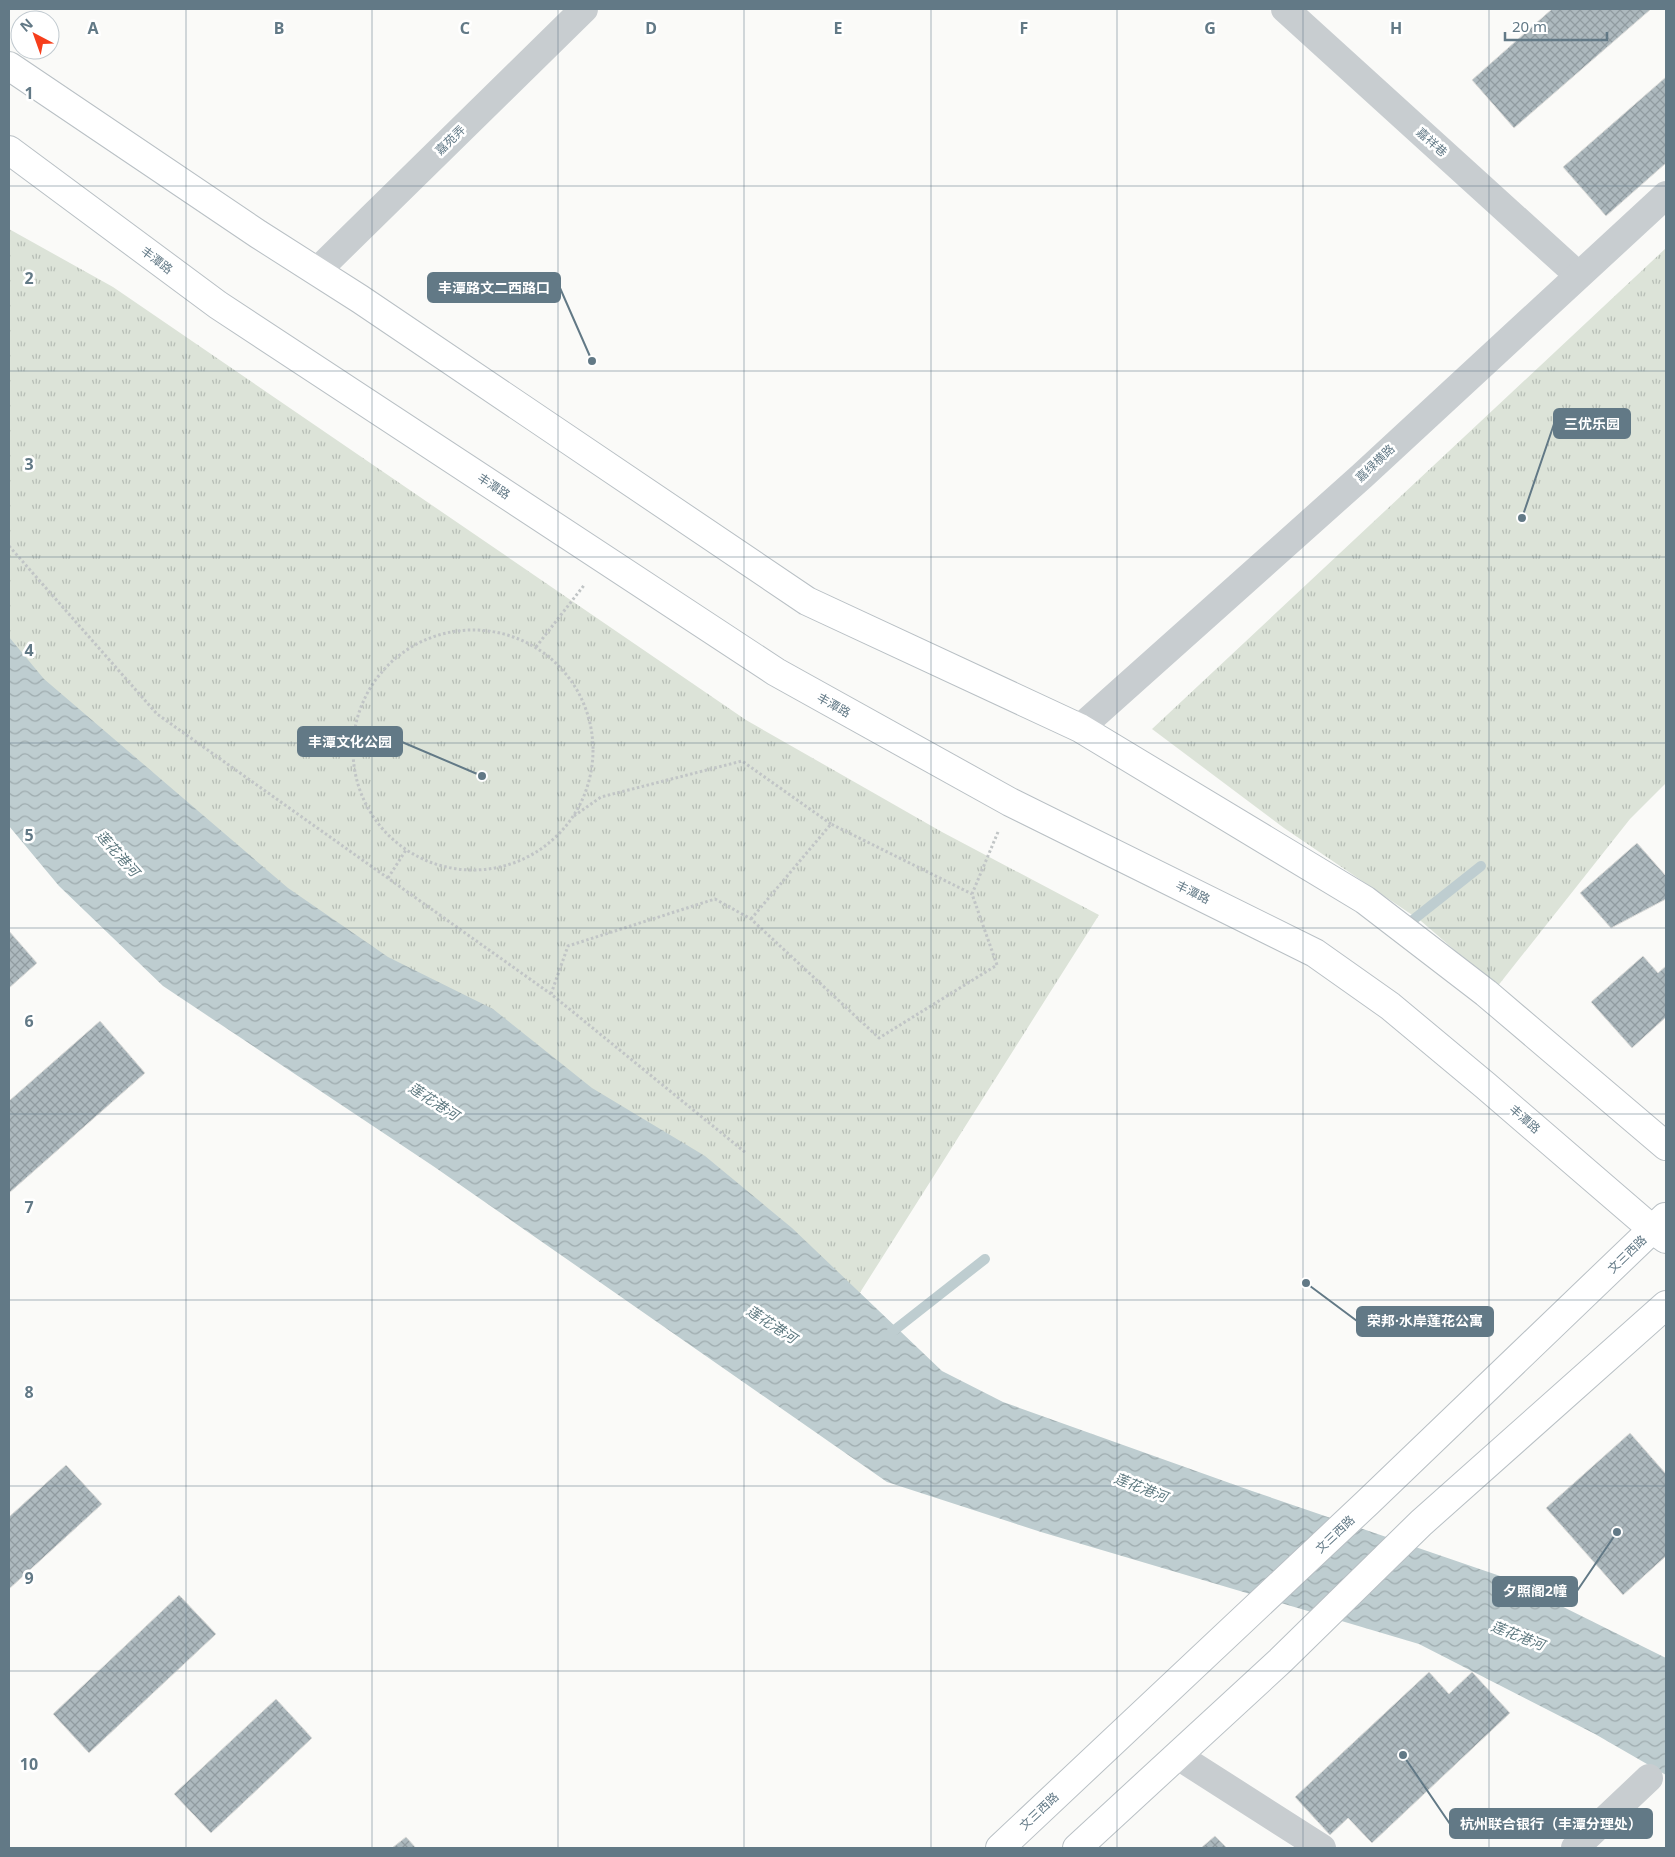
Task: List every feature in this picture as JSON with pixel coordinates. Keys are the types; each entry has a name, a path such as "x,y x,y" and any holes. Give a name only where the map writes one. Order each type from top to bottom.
{"main road":[{"path":"9,66 807,601 1080,728 1365,900 1486,993 1666,1146"},
{"name":"丰潭路","path":"9,150 218,306 776,672 1010,802 1315,953 1390,1006 1662,1228"},
{"name":"文三西路","path":"1000,1848 1662,1228"},
{"path":"1078,1848 1280,1661 1421,1523 1666,1305"}],"street":[{"name":"嘉苑弄","path":"317,271 584,9"},
{"name":"嘉祥巷","path":"1285,9 1578,275"},
{"name":"嘉绿横路","path":"1080,728 1362,476 1666,195"},
{"path":"1178,1756 1322,1848"},
{"path":"1575,1848 1649,1778"}],"path":[{"path":"9,546 157,714 551,994 746,1153"},
{"path":"536,648 604,558"},
{"path":"574,816 588,787 593,756 591,724 580,694 561,668 536,648 498,632 457,631 417,643 384,669 362,703 352,744 357,785 376,822 406,850 440,866 478,871 515,863 548,844 574,816 601,797 742,761 831,824 972,894"},
{"path":"551,994 568,946 715,899 751,919 879,1038 997,965 972,894 1010,802"},
{"path":"751,919 831,824"},
{"path":"388,878 406,850"}],"green space":[{"path":"9,229 113,287 746,720 942,832 1099,915 849,1310 227,883 9,664"},
{"path":"1666,248 1666,783 1630,819 1497,987 1421,921 1284,828 1152,729"}],"water":[{"name":"莲花港河","path":"9,637 44,679 288,888 388,957 493,1009 592,1088 705,1156 792,1228 942,1371 1003,1402 1252,1491 1503,1577 1666,1658 1666,1775 1595,1734 1419,1644 1041,1532 887,1482 433,1166 163,986 59,886 9,826"}],"building":[{"path":"1552,9 1651,9 1514,128 1472,80"},
{"path":"1666,77 1666,163 1606,216 1563,167"},
{"path":"1637,843 1666,876 1666,899 1611,928 1580,893"},
{"path":"9,931 37,963 9,988"},
{"path":"1643,956 1658,973 1666,966 1666,1017 1632,1048 1591,1002"},
{"path":"100,1021 145,1073 9,1193 9,1101"},
{"path":"1630,1433 1666,1474 1666,1556 1623,1595 1546,1508"},
{"path":"66,1465 102,1504 9,1589 9,1517"},
{"path":"179,1595 216,1634 89,1753 53,1714"},
{"path":"1429,1672 1449,1694 1472,1672 1510,1713 1372,1843 1348,1818 1330,1835 1295,1797"},
{"path":"276,1699 312,1738 211,1833 174,1794"},
{"path":"1215,1836 1227,1848 1201,1848"},
{"path":"406,1837 416,1848 392,1848"}],"waterway":[{"path":"1404,927 1481,866"},
{"path":"887,1336 985,1259"}],"place":[{"name":"丰潭路文二西路口","path":"592,361"},
{"name":"三优乐园","path":"1522,518"},
{"name":"丰潭文化公园","path":"482,776"},
{"name":"荣邦·水岸莲花公寓","path":"1306,1283"},
{"name":"夕照阁2幢","path":"1617,1532"},
{"name":"杭州联合银行（丰潭分理处）","path":"1403,1755"}]}
